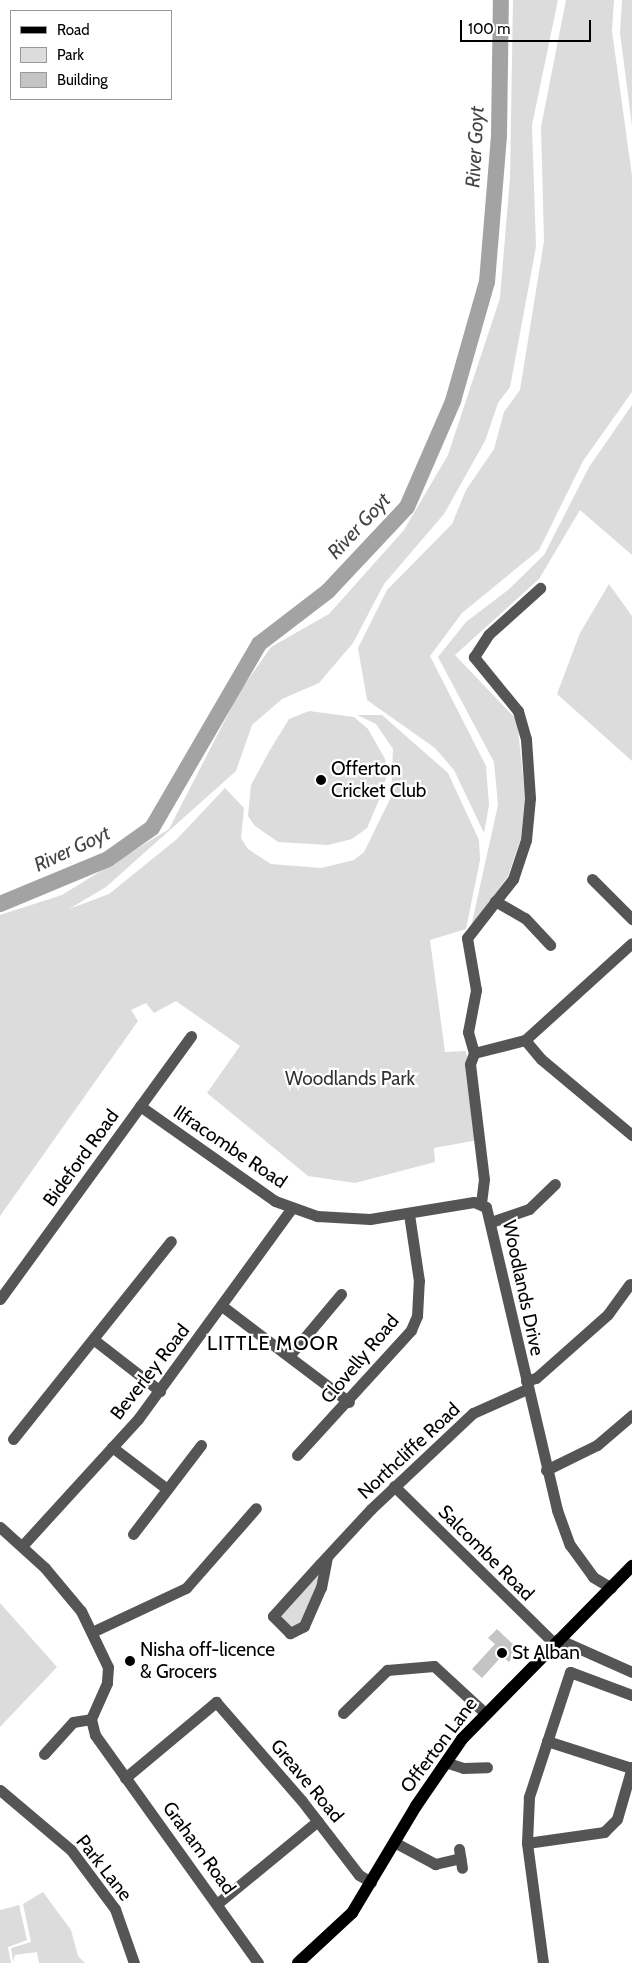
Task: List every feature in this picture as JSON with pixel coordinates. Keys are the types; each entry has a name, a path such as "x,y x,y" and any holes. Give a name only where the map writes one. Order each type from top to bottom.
{"main road":[{"name":"Offerton Lane","path":"298,1963 344,1923 445,1762 485,1713 632,1566"}],"street":[{"name":"Woodlands Drive","path":"540,588 490,634 474,657 518,711 526,739 530,798 526,840 513,879 467,938 476,990 468,1032 474,1053 470,1064 484,1179 481,1203 488,1210 491,1222 546,1470 570,1544 593,1577 611,1588"},
{"path":"592,879 632,919"},
{"path":"495,901 525,918 550,945"},
{"path":"474,1053 525,1040 632,943"},
{"name":"Bideford Road","path":"0,1299 191,1036"},
{"path":"525,1040 541,1060 632,1135"},
{"name":"Ilfracombe Road","path":"140,1106 275,1201 292,1208 340,1220 409,1214 481,1203"},
{"path":"491,1222 529,1209 555,1184"},
{"name":"Beverley Road","path":"22,1546 160,1391 292,1208"},
{"name":"Clovelly Road","path":"298,1455 349,1402 411,1330 417,1316 419,1281 409,1214"},
{"path":"13,1439 172,1242"},
{"name":"Northcliffe Road","path":"327,1557 321,1587 304,1626 290,1633 273,1616 327,1557 394,1486 474,1413 527,1385 536,1378 608,1314 630,1284"},
{"path":"288,1356 341,1294"},
{"path":"222,1306 349,1402"},
{"path":"93,1339 160,1391"},
{"path":"546,1470 597,1445 632,1415"},
{"path":"134,1534 201,1445"},
{"path":"112,1447 167,1488"},
{"name":"Salcombe Road","path":"394,1486 557,1642"},
{"path":"92,1632 186,1588 256,1508"},
{"path":"0,1526 67,1592 102,1649 109,1674 91,1719 73,1722 44,1754"},
{"path":"557,1642 632,1672"},
{"path":"343,1713 387,1670 434,1666 485,1713"},
{"path":"543,1963 527,1843 526,1809 547,1741 570,1672 632,1695"},
{"name":"Greave Road","path":"125,1778 216,1702 318,1821 359,1875 371,1882"},
{"name":"Graham Road","path":"91,1719 95,1735 218,1903 258,1963"},
{"path":"527,1843 604,1832 617,1819 632,1768 547,1741"},
{"path":"445,1762 463,1768 487,1767"},
{"name":"Park Lane","path":"0,1790 71,1850 115,1909 134,1963"},
{"path":"218,1903 318,1821"},
{"path":"394,1842 435,1864 460,1858"}],"green space":[{"name":"Woodlands Park","path":"513,0 558,0 532,125 536,247 510,387 498,403 485,441 444,514 384,584 353,643 319,683 282,699 252,725 236,771 106,887 69,909 109,894 177,839 225,788 244,808 241,838 248,849 271,864 321,868 354,860 364,852 391,797 393,749 376,724 357,715 382,715 448,773 479,840 480,860 466,929 430,940 445,1052 466,1051 478,1140 434,1148 435,1162 355,1183 308,1176 207,1093 240,1046 176,1001 154,1013 146,1003 131,1010 138,1021 0,1216 0,915 62,895 169,829 240,691 271,647 329,614 404,530 448,455 500,298 510,177"},
{"path":"566,0 614,0 612,31 632,176 632,392 583,461 539,550 462,613 430,656 486,766 489,805 484,833 454,770 435,748 367,700 358,648 387,590 452,524 466,490 494,449 504,412 520,390 544,241 541,127"},
{"path":"622,0 632,0 632,126 620,33"},
{"path":"632,405 632,555 580,510 539,579 455,655 517,720 525,795 521,838 508,876 471,927 498,805 494,762 438,657 466,622 508,590 544,555 589,467"},
{"path":"609,584 632,616 632,761 557,694 580,633"},
{"path":"309,711 354,717 368,729 385,759 387,774 382,793 367,828 352,839 328,845 278,842 255,826 248,816 251,785 270,750 289,719"},
{"path":"327,1557 299,1631 276,1620"},
{"path":"0,1603 57,1667 0,1727"},
{"path":"43,1892 71,1930 78,1956 85,1963 39,1963 37,1952 15,1955 13,1962 11,1948 31,1942 23,1904"},
{"path":"19,1905 27,1940 8,1947 11,1963 0,1963 0,1910"}],"building":[{"name":"St Alban","path":"497,1629 519,1650 509,1662 502,1656 482,1678 472,1669 495,1644 488,1638"}],"waterway":[{"name":"River Goyt","path":"0,904 108,859 152,828 259,644 328,591 407,507 453,401 487,282 499,135 501,0"}],"place":[{"name":"Offerton Cricket Club","path":"321,780"},
{"name":"St Alban","path":"502,1653"},
{"name":"Nisha off-licence & Grocers","path":"130,1661"}],"district":[{"name":"LITTLE MOOR","path":"273,1343"}]}
